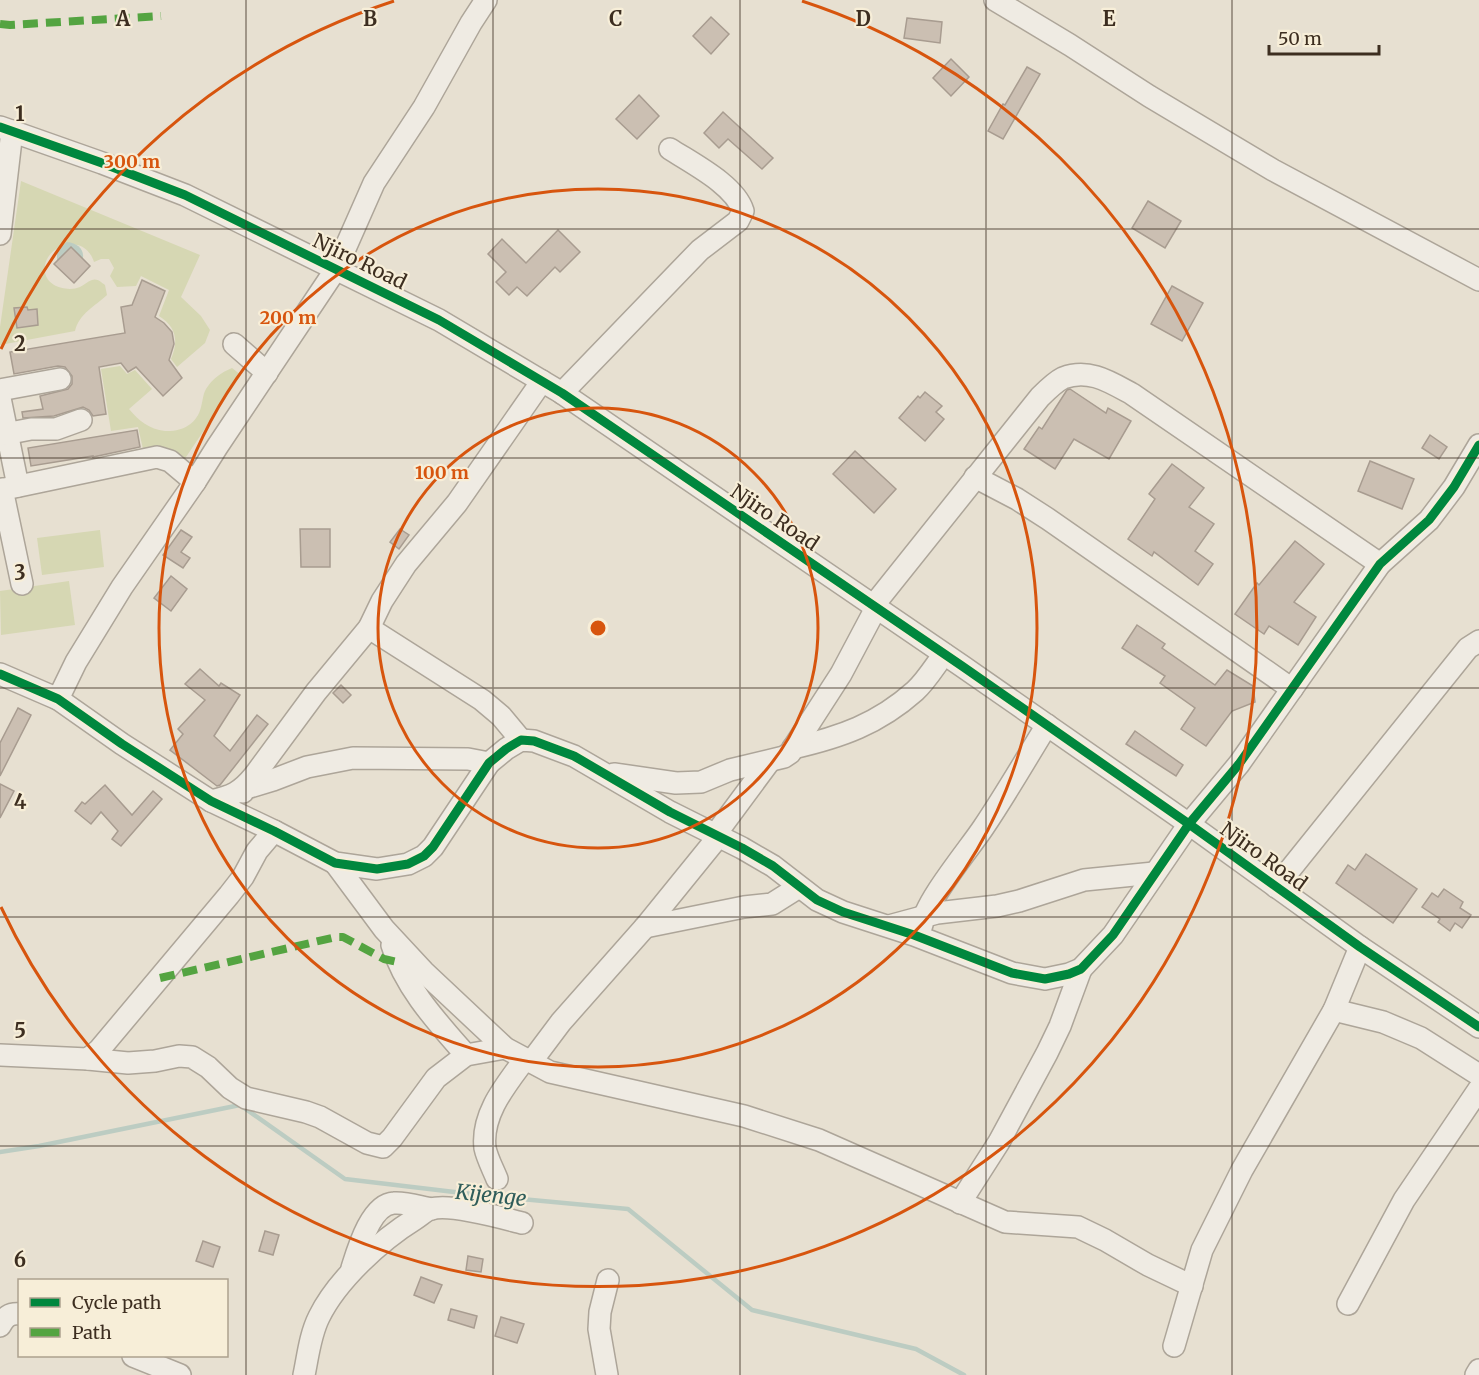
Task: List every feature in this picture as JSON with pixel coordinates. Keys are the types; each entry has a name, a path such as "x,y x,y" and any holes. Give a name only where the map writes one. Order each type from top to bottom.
{"street":[{"path":"58,699 76,662 122,587 195,482 336,269 374,183 424,107 486,0"},
{"path":"994,0 1273,170 1479,280"},
{"path":"0,234 6,129"},
{"name":"Njiro Road","path":"6,129 185,195 439,320 562,393 1047,725 1360,947 1479,1027"},
{"path":"562,393 700,250 738,221 743,211 740,201 732,191 670,149"},
{"path":"234,344 267,373"},
{"path":"603,773 676,783 701,782 730,770 784,757 793,748 841,674 874,607 1040,397 1062,379 1083,376 1102,377 1132,394 1380,564"},
{"path":"0,390 60,379"},
{"path":"244,817 243,789 316,692 369,628 406,564 457,502 542,381"},
{"path":"0,398 7,488 7,543 22,584"},
{"path":"4,435 31,429 56,429 81,420"},
{"path":"960,1203 999,1142 1047,1053 1060,1026 1081,969 1113,935 1189,824 1239,764 1380,564 1429,520 1454,487 1479,444"},
{"path":"7,488 157,457 170,461 195,482"},
{"path":"975,477 1017,499 1048,519 1292,689"},
{"path":"369,628 482,700 501,716 521,740"},
{"path":"1276,887 1462,656 1479,641"},
{"path":"793,748 829,740 876,720 916,690 944,654"},
{"path":"0,674 58,699 122,744 211,801 335,863 377,869 408,864 424,856 433,847 489,763 521,740 534,741 574,756 716,836 742,848 773,866 817,900 843,912 889,926 990,966 1032,978 1056,978 1081,969"},
{"path":"924,939 923,916 985,825 1047,725"},
{"path":"211,801 231,796 243,789 307,767 353,758 468,759 489,763"},
{"path":"497,1179 485,1150 484,1132 503,1089 645,927 716,836 769,762"},
{"path":"88,1059 99,1050 229,895 243,877 257,851 274,831"},
{"path":"335,863 388,933 424,972 505,1047 550,1072 744,1116 819,1140 1005,1222 1078,1227 1192,1286"},
{"path":"889,926 923,916 1019,901 1084,880 1154,873"},
{"path":"645,927 744,907 772,904 799,887"},
{"path":"388,933 397,962 418,996 466,1055"},
{"path":"1174,1346 1202,1250 1242,1170 1334,1010 1360,947"},
{"path":"1334,1010 1383,1022 1421,1038 1479,1075"},
{"path":"0,1055 128,1063 179,1056 192,1057 246,1098 306,1112 367,1143 383,1146 393,1138 436,1078 466,1055 505,1047"},
{"path":"1348,1304 1404,1200 1479,1089"},
{"path":"351,1274 364,1236 376,1212 393,1203 431,1209 466,1210 522,1223"},
{"path":"304,1375 312,1335 318,1319 331,1298 351,1274 392,1235 431,1209"},
{"path":"607,1375 598,1329 608,1280"},
{"path":"0,1326 5,1317 12,1313 18,1314"},
{"path":"135,1357 180,1375"},
{"path":"1476,1375 1479,1370"}],"green space":[{"path":"21,181 200,255 181,297 201,316 210,330 205,343 177,367 171,359 175,346 172,329 159,316 169,290 141,276 136,286 117,287 110,276 114,268 109,259 94,262 89,252 82,246 73,244 64,245 50,255 46,263 47,277 54,285 70,289 97,280 105,285 107,295 84,315 75,331 0,345 0,327"},
{"path":"120,366 127,374 135,370 152,389 129,409 145,424 165,431 188,426 196,418 206,389 218,376 232,368 241,375 184,460 124,456 121,453 143,449 138,427 111,431 101,369"},
{"path":"100,530 104,567 42,575 37,538"},
{"path":"69,581 75,625 1,635 0,591"}],"shaded area":[{"path":"67,242 80,248 83,255 82,263 57,263 57,250"}],"building":[{"path":"711,17 729,34 711,54 693,36"},
{"path":"907,18 942,22 940,43 904,38"},
{"path":"951,59 969,77 951,96 933,78"},
{"path":"1027,67 1040,74 1003,139 988,131"},
{"path":"639,95 659,116 637,139 616,119"},
{"path":"723,112 773,158 762,169 728,139 719,148 704,133"},
{"path":"1148,201 1181,221 1165,248 1132,228"},
{"path":"558,230 580,252 560,272 555,267 527,296 517,287 509,295 496,282 506,272 488,254 502,239 526,263"},
{"path":"71,247 90,266 74,283 54,264"},
{"path":"142,280 165,291 155,317 172,332 174,344 169,360 182,378 163,396 136,367 128,372 121,363 99,367 106,414 93,416 83,407 54,416 23,418 22,412 43,409 40,396 68,389 72,384 72,376 65,367 58,366 14,374 10,352 125,333 121,307 132,305"},
{"path":"1172,286 1203,303 1182,341 1151,324"},
{"path":"27,307 28,310 37,309 38,325 17,328 14,308"},
{"path":"1070,389 1106,413 1108,408 1131,421 1109,459 1074,439 1055,469 1024,449 1039,427 1042,429 1067,390"},
{"path":"925,392 942,406 936,412 944,419 925,441 899,418 918,396 920,398"},
{"path":"137,430 140,447 31,466 28,448"},
{"path":"1430,435 1447,447 1439,459 1422,448"},
{"path":"855,451 896,489 874,513 833,474"},
{"path":"1370,461 1414,479 1402,509 1358,491"},
{"path":"1172,464 1204,488 1189,507 1214,524 1195,551 1213,564 1198,585 1154,552 1152,556 1128,539 1155,499 1149,494"},
{"path":"300,529 330,529 330,567 301,567"},
{"path":"400,529 409,535 399,549 390,542"},
{"path":"181,530 192,537 181,552 190,558 183,568 163,555"},
{"path":"1295,541 1324,564 1294,602 1316,617 1298,645 1269,626 1264,634 1235,614 1257,583 1259,585"},
{"path":"171,576 187,589 171,611 154,598"},
{"path":"1137,625 1165,644 1162,648 1215,685 1227,670 1253,686 1255,702 1232,711 1206,746 1181,729 1195,708 1160,683 1165,676 1122,648"},
{"path":"200,669 219,686 221,683 240,695 214,736 230,751 257,715 268,724 217,786 170,750 183,734 178,729 205,700 185,684"},
{"path":"341,685 351,695 343,703 333,693"},
{"path":"18,708 31,715 0,776 0,743"},
{"path":"1135,731 1183,765 1176,776 1126,744"},
{"path":"0,784 14,791 0,818"},
{"path":"105,785 132,815 153,791 162,799 121,846 112,839 118,831 101,812 91,824 75,811 82,802 85,804"},
{"path":"1366,854 1417,889 1393,923 1336,883 1348,865 1355,870"},
{"path":"1444,889 1463,902 1460,908 1471,915 1462,928 1455,923 1450,931 1438,922 1440,919 1422,907 1432,893 1438,897"},
{"path":"265,1231 279,1235 273,1255 259,1251"},
{"path":"203,1241 220,1247 213,1267 196,1261"},
{"path":"468,1256 483,1259 481,1272 466,1270"},
{"path":"421,1277 442,1285 434,1303 414,1295"},
{"path":"451,1309 477,1316 474,1328 448,1320"},
{"path":"501,1317 524,1324 517,1343 495,1336"}],"waterway":[{"name":"Kijenge","path":"0,1152 240,1105 345,1179 488,1196 628,1209 752,1310 916,1349 964,1375"}],"marked path":[{"path":"0,24 161,16"},
{"path":"160,978 336,937 343,937 384,959 397,962"}],"cycle path":[{"path":"0,127 185,195 439,320 562,393 962,666 1189,824 1360,947 1479,1027"},
{"path":"0,674 58,699 122,744 211,801 335,863 377,869 408,864 424,856 433,847 489,763 521,740 534,741 574,756 670,812 742,848 773,866 817,900 843,912 914,935 1012,973 1045,979 1081,969 1113,935 1189,824 1239,764 1380,564 1429,520 1454,487 1479,445"}]}
